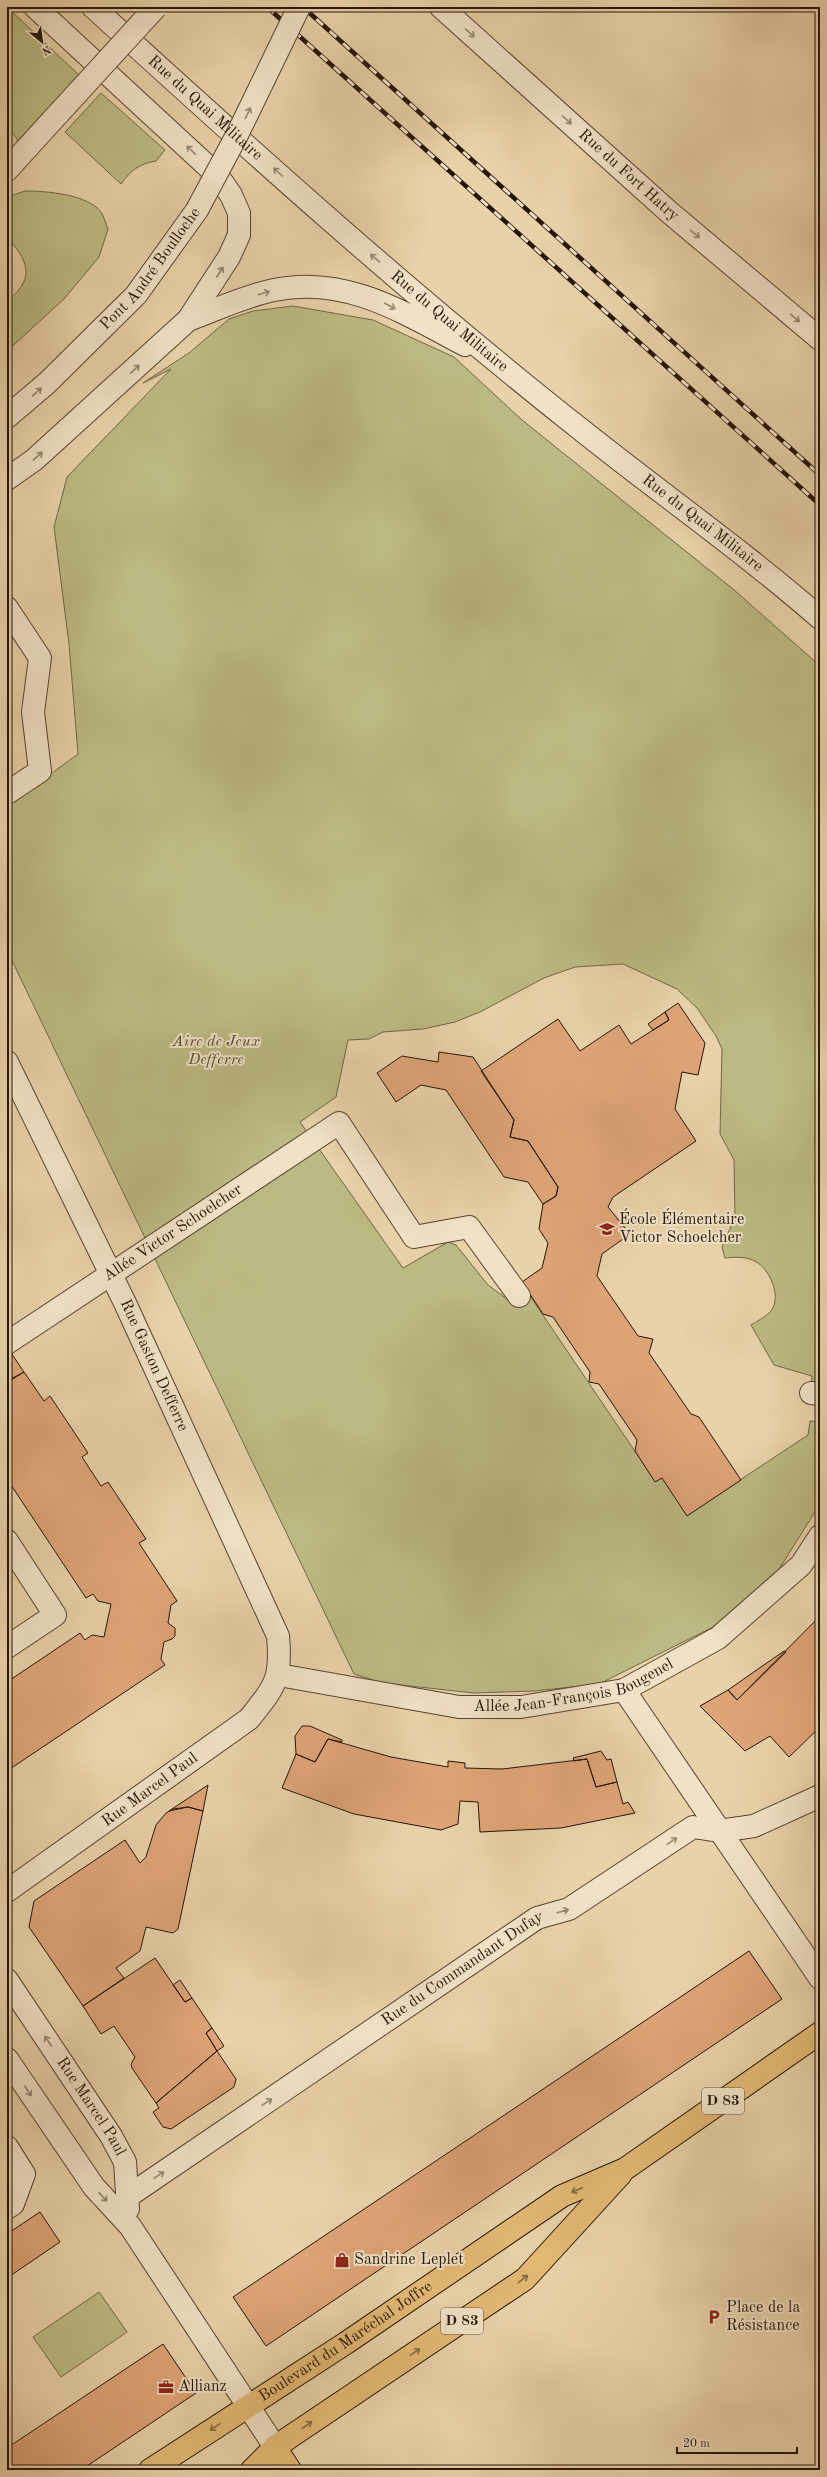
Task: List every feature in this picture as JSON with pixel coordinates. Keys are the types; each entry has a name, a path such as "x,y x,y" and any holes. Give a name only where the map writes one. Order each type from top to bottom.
{"main road":[{"name":"Boulevard du Maréchal Joffre","path":"150,2470 247,2405 351,2339 562,2196 625,2169 820,2033"},
{"name":"Boulevard du Maréchal Joffre","path":"252,2470 275,2447 525,2279 625,2169"},
{"path":"275,2447 290,2470"}],"street":[{"path":"7,479 34,460 188,320 229,257 239,235 239,213 231,195 218,176 166,126 35,7"},
{"name":"Rue du Quai Militaire","path":"93,7 361,246 585,432 764,569 820,618"},
{"path":"8,165 59,113 156,7"},
{"name":"Pont André Boulloche","path":"7,418 47,383 136,295 197,210 237,135 299,7"},
{"name":"Rue du Fort Hatry","path":"441,7 669,212 820,339"},
{"path":"188,320 274,290 337,289 378,300 502,364"},
{"path":"7,608 40,658 33,712 40,771 7,793"},
{"name":"Rue Gaston Defferre","path":"7,1062 110,1274 278,1636 279,1675"},
{"name":"Allée Victor Schoelcher","path":"7,1343 339,1122 414,1237 468,1227 519,1296"},
{"name":"Allée Jean-François Bougenel","path":"279,1675 459,1707 521,1708 624,1690 718,1638 801,1565 820,1536"},
{"path":"7,1541 54,1615 7,1647"},
{"name":"Rue Marcel Paul","path":"7,1891 249,1719 268,1694 279,1675"},
{"path":"624,1690 820,1978"},
{"name":"Rue du Commandant Dufay","path":"127,2197 536,1918 569,1909 693,1827 719,1831 754,1826 820,1796"},
{"name":"Rue Marcel Paul","path":"7,1980 111,2136 125,2162 130,2226"},
{"name":"Rue Marcel Paul","path":"7,2058 94,2187 130,2226 275,2447"},
{"path":"7,2147 24,2174 13,2204 7,2208"}],"green space":[{"path":"7,7 80,76 18,141 7,124"},
{"path":"101,93 165,150 156,161 140,166 132,171 121,184 65,132"},
{"path":"25,191 55,193 76,197 86,201 95,206 101,212 108,229 99,257 64,299 7,351 7,301 21,287 25,279 26,272 20,254 7,238 7,197"},
{"name":"Aire de Jeux Defferre","path":"293,306 373,320 454,357 522,420 733,589 820,666 820,1394 811,1393 812,1376 774,1365 751,1325 769,1313 775,1301 774,1286 763,1267 746,1258 725,1258 722,1247 735,1217 734,1160 720,1134 722,1049 716,1036 697,1008 677,989 623,964 575,967 544,978 480,1012 455,1022 423,1029 383,1032 369,1039 348,1040 336,1097 300,1122 403,1268 448,1242 456,1245 488,1285 511,1302 526,1290 655,1481 662,1478 687,1515 808,1435 810,1421 820,1422 820,1504 776,1574 713,1627 599,1684 535,1691 474,1693 382,1683 354,1674 7,950 7,806 78,754 69,644 54,527 67,477 171,369 143,383 189,353 229,319 253,311"},
{"path":"99,2292 127,2332 61,2377 33,2337"}],"building":[{"path":"678,1003 705,1043 698,1075 682,1072 675,1109 696,1141 613,1197 608,1207 630,1234 602,1254 597,1276 638,1336 653,1339 649,1353 691,1414 699,1417 741,1480 687,1516 662,1478 655,1482 635,1451 637,1440 599,1384 589,1382 590,1372 553,1317 543,1314 522,1282 542,1268 548,1243 539,1229 543,1204 556,1196 558,1187 528,1141 510,1137 514,1120 481,1071 558,1019 580,1051 619,1025 631,1044 669,1020 665,1012"},
{"path":"665,1012 669,1020 653,1030 648,1024"},
{"path":"439,1052 473,1057 514,1120 510,1137 528,1141 558,1187 556,1196 543,1204 528,1182 504,1177 446,1090 421,1085 396,1102 377,1073 402,1056 438,1062"},
{"path":"7,1347 24,1372 8,1382 7,1381"},
{"path":"24,1372 44,1401 50,1396 88,1453 82,1457 101,1486 108,1482 146,1539 139,1543 177,1601 171,1605 168,1623 175,1628 175,1636 164,1642 161,1659 165,1665 7,1771 7,1682 80,1633 85,1640 92,1635 104,1637 111,1604 98,1601 93,1594 86,1598 7,1479 7,1381"},
{"path":"820,1616 820,1727 789,1757 770,1736 745,1751 700,1706 728,1690 737,1700"},
{"path":"784,1651 786,1652 737,1700 728,1690"},
{"path":"302,1726 310,1726 342,1740 342,1742 328,1739 315,1762 296,1754 295,1736"},
{"path":"328,1739 391,1757 448,1767 448,1761 465,1763 465,1768 502,1769 587,1759 596,1787 617,1782 623,1804 628,1802 635,1813 561,1828 480,1832 478,1802 460,1801 458,1824 441,1830 354,1814 282,1788 296,1754 315,1762"},
{"path":"601,1751 607,1760 611,1759 617,1782 596,1787 587,1759 574,1761 573,1758"},
{"path":"208,1785 203,1811 188,1807 169,1811"},
{"path":"188,1807 203,1811 178,1929 173,1933 146,1927 140,1951 116,1968 124,1978 83,2006 29,1927 34,1901 125,1840 140,1863 146,1857 156,1825 166,1813 173,1809"},
{"path":"749,1951 782,1999 266,2346 233,2297"},
{"path":"155,1958 185,2002 192,1998 212,2028 206,2033 217,2051 156,2103 132,2068 131,2064 135,2057 114,2026 101,2034 83,2006"},
{"path":"180,1980 192,1998 185,2002 173,1985"},
{"path":"212,2028 224,2046 217,2051 206,2033"},
{"path":"217,2051 236,2079 234,2087 171,2129 163,2127 153,2112 159,2108 156,2103"},
{"path":"40,2212 60,2242 7,2278 7,2234"},
{"path":"163,2344 196,2393 81,2470 7,2470 7,2448"}],"railway":[{"path":"267,7 820,505"},
{"path":"303,7 820,475"}],"place":[{"name":"École Élémentaire Victor Schoelcher","path":"607,1229"},
{"name":"Sandrine Leplet","path":"342,2260"},
{"name":"Place de la Résistance","path":"714,2317"},
{"name":"Allianz","path":"166,2387"}]}
